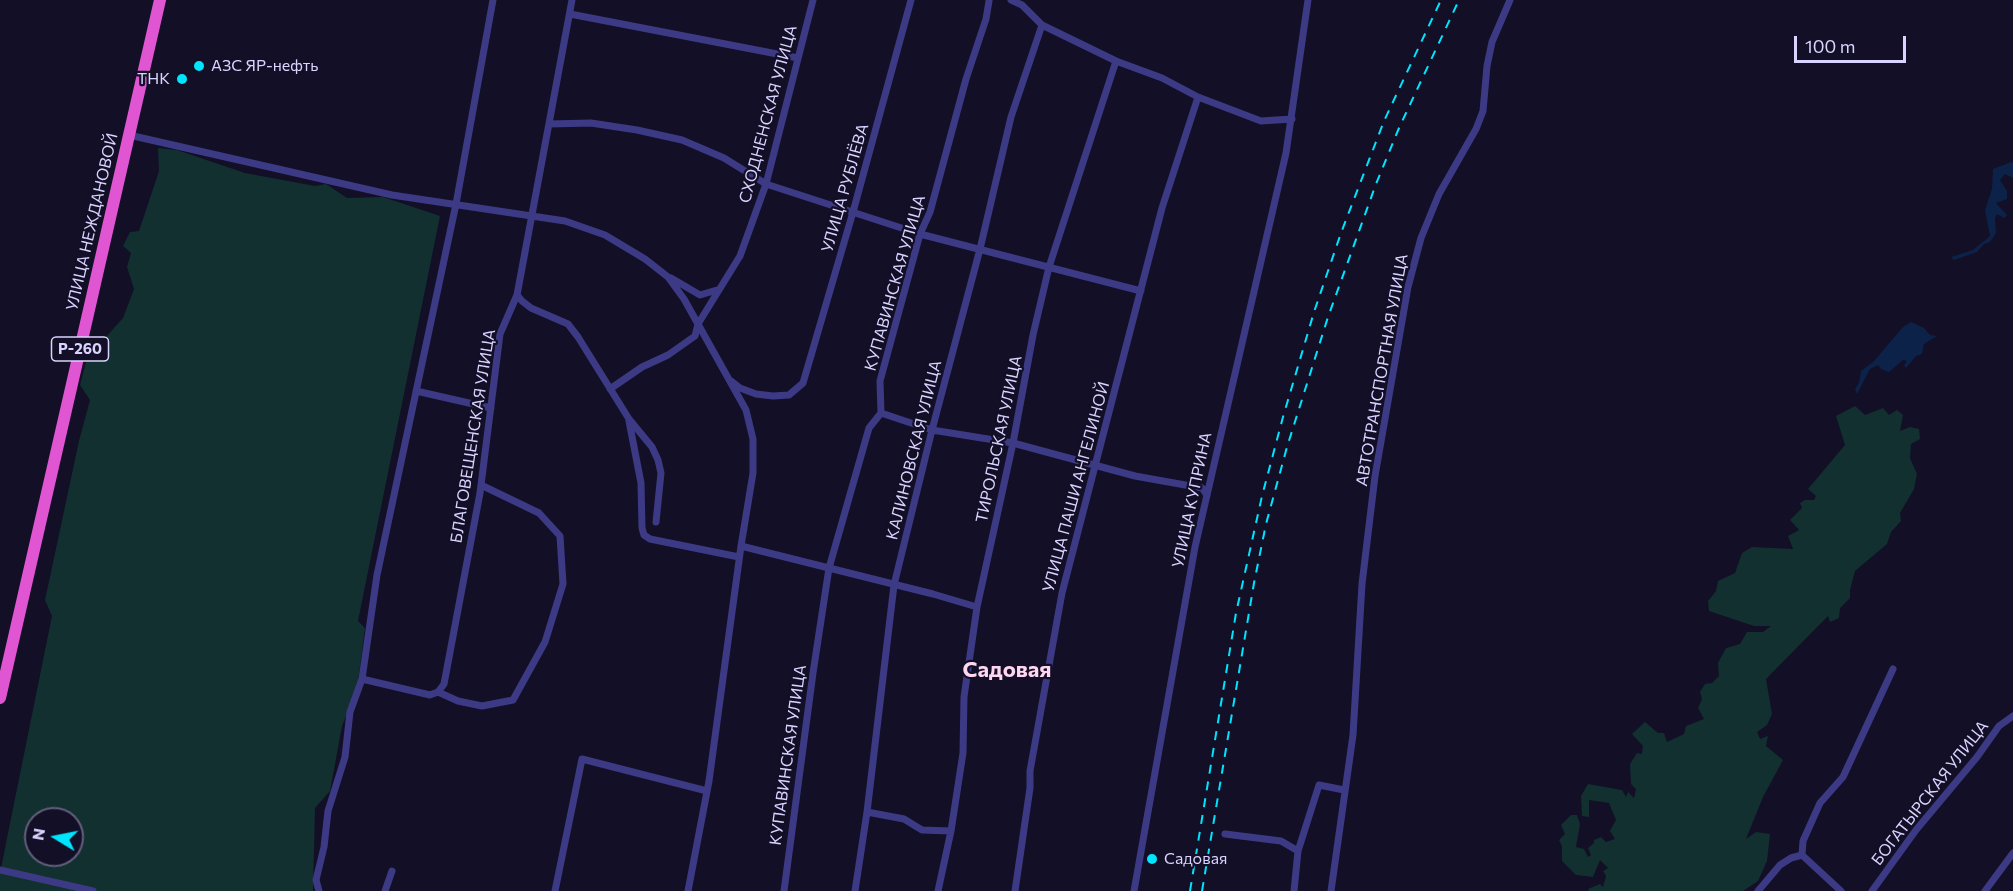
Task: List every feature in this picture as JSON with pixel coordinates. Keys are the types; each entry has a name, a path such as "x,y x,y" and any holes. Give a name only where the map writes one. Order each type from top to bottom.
{"highway":[{"name":"УЛИЦА НЕЖДАНОВОЙ","path":"0,698 160,0"}],"street":[{"path":"319,891 316,880 324,847 328,811 345,757 350,712 362,679 377,575 456,204 493,0"},
{"name":"БЛАГОВЕЩЕНСКАЯ УЛИЦА","path":"438,692 444,684 481,485 500,334 517,295 572,0"},
{"name":"СХОДНЕНСКАЯ УЛИЦА","path":"610,389 642,367 668,355 695,336 698,324 717,290 740,256 766,184 813,0"},
{"name":"УЛИЦА РУБЛЁВА","path":"728,378 740,388 756,394 773,396 789,395 802,383 853,212 911,0"},
{"name":"КУПАВИНСКАЯ УЛИЦА","path":"784,891 829,568 868,428 881,413 880,381 920,234 930,212 966,79 991,0"},
{"path":"1011,0 1022,5 1042,25 1116,61 1162,78 1198,97 1261,122 1292,119"},
{"name":"УЛИЦА КУПРИНА","path":"1134,891 1195,547 1286,153 1308,0"},
{"name":"АВТОТРАНСПОРТНАЯ УЛИЦА","path":"1331,891 1353,735 1362,584 1377,466 1408,287 1418,248 1439,194 1476,129 1482,111 1492,42 1510,0"},
{"path":"570,14 798,57"},
{"name":"КАЛИНОВСКАЯ УЛИЦА","path":"855,891 867,812 894,585 980,249 1011,117 1042,25"},
{"name":"ТИРОЛЬСКАЯ УЛИЦА","path":"938,891 951,831 963,753 964,697 977,607 1013,443 1033,336 1049,267 1116,61"},
{"name":"УЛИЦА ПАШИ АНГЕЛИНОЙ","path":"1015,891 1030,788 1030,771 1062,593 1162,208 1198,97"},
{"path":"549,124 591,123 682,140 724,159 766,184 920,234 1141,291"},
{"path":"129,135 359,188 565,221 605,235 645,259 668,277 700,295 717,290"},
{"path":"668,277 684,299 746,410 753,439 753,473 708,791 688,891"},
{"path":"517,295 531,308 568,324 658,460 661,473 656,522"},
{"path":"416,391 491,408"},
{"path":"881,413 932,430 1013,443 1135,476 1202,488 1207,495"},
{"path":"629,419 641,483 644,535 650,539 740,557"},
{"path":"634,441 643,436"},
{"path":"362,679 430,695 438,692 458,701 482,706 513,700 545,642 563,584 560,536 539,513 481,485"},
{"path":"741,546 977,607"},
{"path":"1802,855 1803,841 1820,803 1842,777 1893,669"},
{"name":"БОГАТЫРСКАЯ УЛИЦА","path":"1872,891 1916,830 2000,726 2013,716"},
{"path":"555,891 582,759 708,791"},
{"path":"1294,891 1298,851 1319,785 1344,790"},
{"path":"867,812 904,819 922,830 951,831"},
{"path":"1225,834 1281,841 1298,851"},
{"path":"1985,891 2013,853"},
{"path":"1758,891 1780,865 1791,858 1802,855"},
{"path":"1802,855 1841,891"},
{"path":"0,870 93,891"},
{"path":"385,891 392,871"}],"green space":[{"path":"158,148 177,150 245,173 315,186 326,184 347,198 383,197 440,216 358,621 365,628 357,689 342,726 330,791 315,808 313,891 0,891 0,874 52,616 45,600 90,400 80,385 87,358 123,318 134,289 127,267 131,253 123,246 130,232 139,231 159,171"},
{"path":"1855,406 1865,415 1883,408 1889,415 1897,410 1903,415 1900,431 1910,427 1919,429 1920,439 1911,444 1910,458 1917,474 1914,489 1900,513 1901,521 1891,532 1887,544 1855,571 1850,598 1840,608 1839,618 1830,622 1828,616 1766,679 1772,714 1767,725 1757,732 1760,739 1768,736 1766,746 1783,760 1763,797 1746,839 1756,832 1770,834 1767,861 1758,881 1743,891 1589,891 1588,889 1600,884 1603,887 1606,876 1603,871 1608,868 1600,860 1593,877 1576,875 1562,861 1562,846 1559,840 1565,834 1561,825 1571,815 1577,815 1580,824 1576,847 1584,849 1588,857 1591,855 1588,848 1594,840 1601,837 1606,842 1615,839 1610,831 1616,820 1609,803 1589,800 1589,817 1582,816 1581,796 1588,784 1622,790 1626,797 1628,792 1634,798 1636,789 1631,784 1630,764 1637,753 1642,754 1643,746 1632,734 1645,722 1658,733 1664,733 1667,742 1684,734 1686,726 1704,719 1698,708 1702,699 1700,692 1705,684 1712,683 1719,676 1718,663 1726,648 1740,644 1747,632 1763,632 1771,626 1754,626 1709,611 1708,601 1716,591 1718,581 1735,573 1742,553 1752,547 1793,549 1788,536 1799,530 1790,520 1802,508 1800,503 1805,500 1814,500 1816,496 1808,489 1845,445 1836,416"}],"water":[{"path":"2013,163 2013,178 2005,174 2000,180 2007,191 2007,199 1996,203 2007,215 2004,218 1997,214 1996,233 1990,242 1984,244 1977,252 1954,260 1951,257 1973,250 1990,236 1985,210 1992,189 1993,169"},
{"path":"1911,322 1924,328 1930,335 1937,336 1924,344 1922,354 1916,356 1906,368 1904,365 1907,361 1903,360 1889,372 1878,365 1870,369 1857,394 1855,389 1859,383 1861,371 1874,361 1903,327"}],"railway":[{"path":"1190,891 1236,613 1262,496 1283,417 1314,312 1341,233 1384,121 1441,0"},
{"path":"1202,891 1254,583 1266,524 1287,447 1328,317 1376,184 1399,128 1459,0"}],"place":[{"name":"АЗС ЯР-нефть","path":"199,66"},
{"name":"ТНК","path":"182,79"},
{"name":"Садовая","path":"1152,859"}],"district":[{"name":"Садовая","path":"1007,670"}]}
